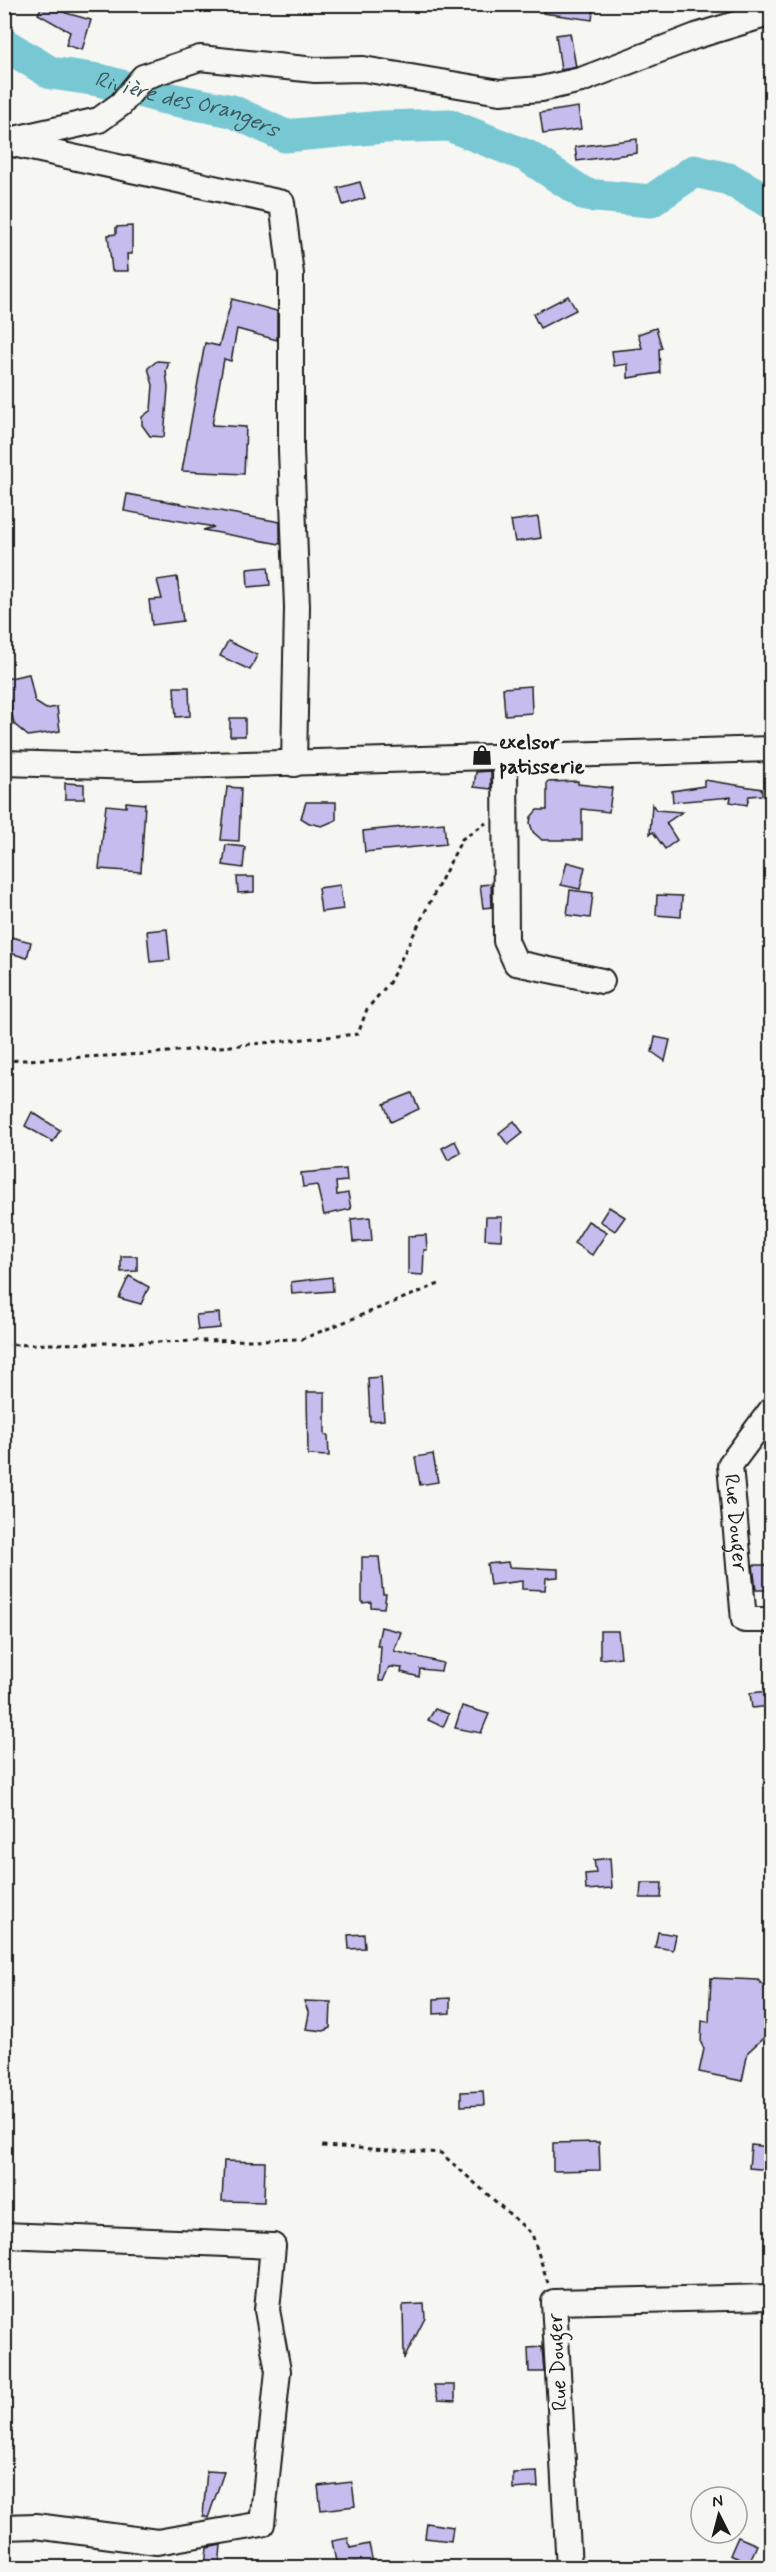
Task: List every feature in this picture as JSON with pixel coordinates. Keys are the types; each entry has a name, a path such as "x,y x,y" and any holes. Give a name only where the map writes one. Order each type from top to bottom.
{"street":[{"path":"4,142 99,120 121,104 143,77 200,57 315,70 363,69 500,92 541,89 581,80 696,36 771,13"},
{"path":"4,142 282,203 291,274 291,450 297,607 294,764"},
{"path":"4,763 138,767 771,749"},
{"path":"506,755 506,940 516,963 602,981"},
{"name":"Rue Douger","path":"771,1409 730,1465 744,1620 771,1620"},
{"path":"4,2235 273,2246 267,2310 278,2371 262,2524 157,2542 36,2526 4,2527"},
{"name":"Rue Douger","path":"569,2568 554,2302 771,2297"}],"path":[{"path":"4,1061 146,1054 358,1034 367,1009 389,983 462,839 505,811"},
{"path":"4,1345 302,1339 439,1284"},
{"path":"322,2146 441,2153 532,2234 554,2302"}],"building":[{"path":"43,4 50,4 66,13 91,20 82,50 66,45 70,32 38,14"},
{"path":"544,4 594,4 592,20 543,13"},
{"path":"570,33 576,67 561,70 556,35"},
{"path":"578,107 581,129 543,134 540,113"},
{"path":"637,139 637,153 577,161 575,147"},
{"path":"360,182 365,198 343,205 338,188"},
{"path":"132,226 132,254 127,254 128,271 112,271 108,235 116,234 116,227"},
{"path":"568,296 576,310 540,328 533,314"},
{"path":"232,299 277,311 277,340 237,329 231,361 224,359 212,425 246,427 244,474 182,471 205,343 219,346"},
{"path":"656,328 662,348 659,349 660,373 628,378 628,364 614,366 612,351 642,348 638,334"},
{"path":"157,361 169,362 166,371 168,388 164,437 150,436 142,425 142,417 151,410 153,385 148,368"},
{"path":"127,494 280,522 280,544 203,530 214,527 124,511"},
{"path":"538,517 541,538 515,542 511,521"},
{"path":"268,567 270,585 248,587 247,569"},
{"path":"177,577 183,621 152,625 149,600 162,599 157,580"},
{"path":"228,641 257,655 250,670 220,656"},
{"path":"29,674 35,702 46,709 57,707 60,731 28,736 14,724 5,679"},
{"path":"531,686 532,713 505,715 503,688"},
{"path":"174,687 189,687 190,716 176,717"},
{"path":"230,718 245,718 245,736 230,736"},
{"path":"491,771 491,789 474,787 476,772"},
{"path":"704,780 762,789 762,795 749,796 747,805 730,802 731,797 673,802 672,791 704,786"},
{"path":"578,781 578,784 612,788 609,812 582,809 582,840 542,840 533,832 530,823 531,817 537,810 547,810 547,782"},
{"path":"65,783 84,784 84,799 65,799"},
{"path":"227,787 241,788 239,841 221,840"},
{"path":"126,802 145,804 141,872 99,869 106,805 126,807"},
{"path":"306,802 336,802 336,820 322,826 309,823 301,818"},
{"path":"652,804 656,810 682,812 666,823 677,840 665,849 653,832 650,834"},
{"path":"444,823 446,844 365,852 363,831"},
{"path":"226,845 245,847 243,868 223,865"},
{"path":"567,862 585,867 580,889 561,885"},
{"path":"237,877 254,877 254,892 238,893"},
{"path":"491,884 492,907 483,908 480,885"},
{"path":"340,885 343,909 321,912 318,888"},
{"path":"570,890 593,893 590,918 567,915"},
{"path":"657,895 682,896 681,917 656,915"},
{"path":"167,929 170,960 150,962 147,931"},
{"path":"11,937 31,942 27,958 7,952"},
{"path":"655,1037 670,1040 665,1061 652,1052"},
{"path":"412,1093 419,1109 391,1122 384,1104"},
{"path":"32,1112 60,1130 53,1142 25,1126"},
{"path":"514,1121 523,1133 508,1145 499,1133"},
{"path":"455,1141 461,1153 448,1160 442,1148"},
{"path":"346,1169 347,1181 336,1182 337,1195 348,1193 351,1209 324,1215 317,1185 303,1187 301,1173"},
{"path":"609,1207 625,1217 615,1231 600,1221"},
{"path":"370,1217 372,1241 353,1242 351,1219"},
{"path":"486,1217 502,1217 501,1240 485,1239"},
{"path":"588,1221 607,1232 592,1255 574,1243"},
{"path":"426,1235 427,1250 424,1250 423,1275 408,1274 408,1236"},
{"path":"121,1256 137,1256 137,1271 121,1272"},
{"path":"129,1276 149,1287 141,1304 119,1298"},
{"path":"332,1277 333,1291 292,1294 291,1282"},
{"path":"219,1313 220,1328 198,1330 196,1315"},
{"path":"381,1377 384,1420 370,1421 368,1378"},
{"path":"307,1392 325,1392 325,1435 328,1435 329,1456 308,1455"},
{"path":"433,1454 438,1482 420,1485 415,1457"},
{"path":"362,1557 379,1557 383,1594 386,1594 384,1608 371,1607 371,1602 362,1603"},
{"path":"508,1562 509,1567 558,1569 558,1577 546,1578 545,1590 522,1589 522,1581 490,1585 487,1564"},
{"path":"753,1565 771,1565 770,1590 756,1590"},
{"path":"381,1627 401,1632 394,1651 443,1663 441,1671 420,1669 419,1677 401,1672 402,1668 389,1667 383,1681 379,1681 381,1646 377,1646"},
{"path":"600,1631 618,1631 621,1657 600,1659"},
{"path":"771,1691 771,1706 752,1708 750,1693"},
{"path":"462,1706 489,1714 481,1733 455,1728"},
{"path":"435,1709 449,1714 443,1727 428,1720"},
{"path":"610,1858 612,1888 586,1890 585,1874 596,1873 594,1860"},
{"path":"641,1883 662,1883 661,1898 640,1898"},
{"path":"658,1932 676,1935 673,1950 655,1947"},
{"path":"364,1934 365,1948 349,1949 348,1935"},
{"path":"711,1978 758,1980 771,1994 771,2010 768,2013 771,2031 748,2052 742,2081 699,2072 704,2049 701,2043 702,2021 709,2022"},
{"path":"450,1998 450,2013 434,2014 434,1999"},
{"path":"304,2001 331,2002 330,2028 324,2031 306,2029 309,2014"},
{"path":"483,2091 484,2105 461,2106 461,2092"},
{"path":"599,2142 600,2170 553,2171 553,2143"},
{"path":"751,2145 771,2147 771,2170 749,2168"},
{"path":"224,2161 265,2162 264,2202 222,2201"},
{"path":"424,2304 425,2318 404,2359 403,2305"},
{"path":"542,2347 544,2372 529,2372 528,2348"},
{"path":"434,2385 455,2385 455,2401 438,2400"},
{"path":"207,2471 224,2472 208,2518 203,2516"},
{"path":"537,2472 538,2487 513,2489 513,2473"},
{"path":"352,2482 355,2506 321,2510 318,2486"},
{"path":"427,2523 453,2527 451,2541 425,2538"},
{"path":"348,2538 350,2548 369,2544 374,2568 356,2568 356,2563 337,2567 332,2541"},
{"path":"749,2542 757,2545 749,2563 730,2555 734,2545 749,2545"},
{"path":"221,2545 219,2568 205,2566 207,2548"}],"waterway":[{"name":"Rivière des Orangers","path":"4,44 51,73 99,80 165,98 232,111 285,136 383,127 449,125 527,156 586,195 651,201 694,171 729,179 772,203"}],"place":[{"name":"exelsor patisserie","path":"482,755"}]}
